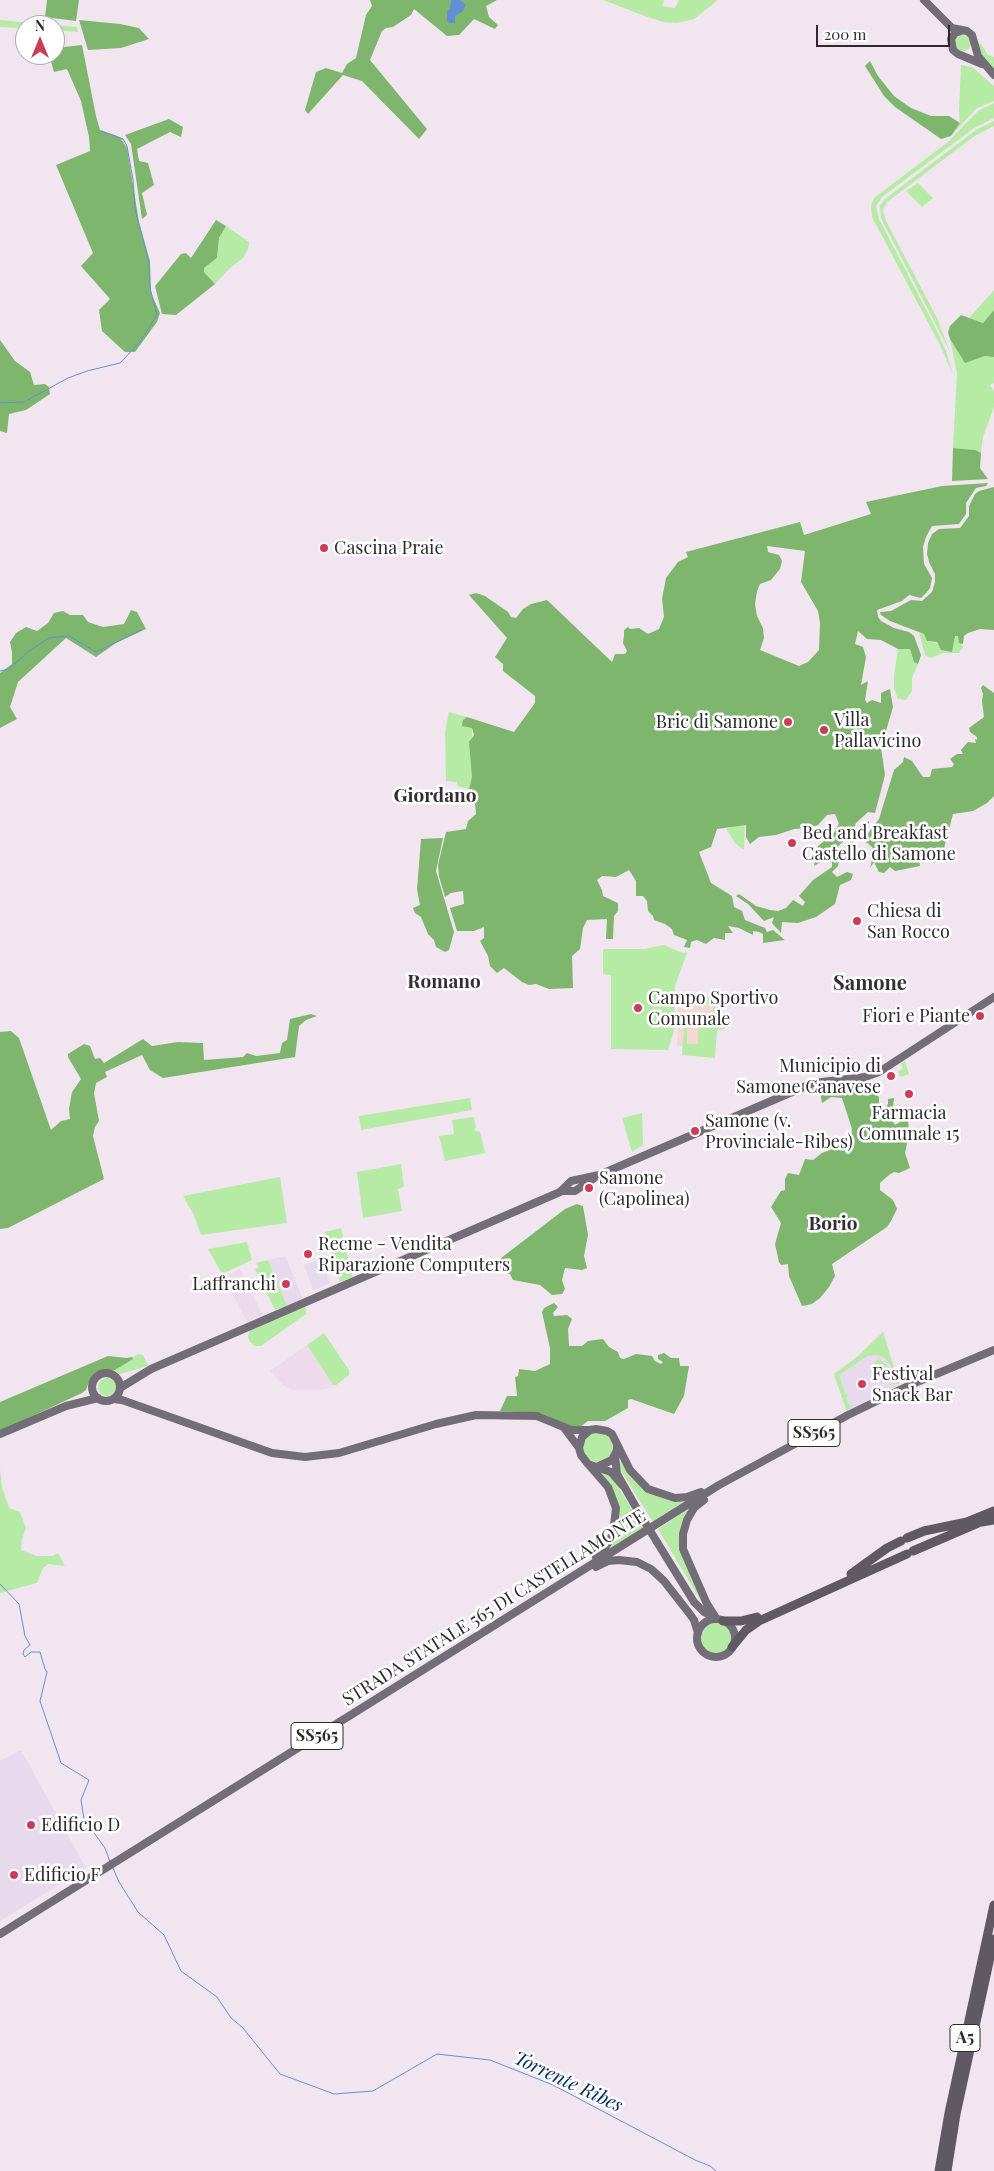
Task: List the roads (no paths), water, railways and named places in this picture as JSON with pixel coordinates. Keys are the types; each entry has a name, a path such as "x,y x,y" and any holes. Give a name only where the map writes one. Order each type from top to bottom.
{"highway":[{"path":"967,1522 994,1506"},
{"path":"719,1620 747,1620 853,1573 887,1548 924,1531 967,1522 994,1511"},
{"path":"732,1647 746,1630 759,1621 994,1516"},
{"path":"982,1522 994,1520"},
{"name":"A5","path":"939,2171 949,2113 994,1905"},
{"name":"A5","path":"947,2171 959,2099 994,1939"}],"main road":[{"path":"924,0 952,28 968,32 973,36 974,47 983,64 994,75"},
{"path":"946,23 952,38 952,49 956,54 983,64"},
{"path":"952,38 961,31"},
{"path":"962,55 971,52 974,47"},
{"path":"116,1377 143,1372 720,1121 813,1083 865,1077 879,1072 994,997"},
{"name":"STRADA STATALE 565 DI CASTELLAMONTE","path":"0,1934 719,1485 848,1415 910,1385 994,1350"},
{"path":"113,1399 120,1389 143,1372"},
{"path":"66,1406 92,1388 95,1379 102,1374 112,1374 116,1377 120,1389 127,1398 142,1408"},
{"path":"92,1388 98,1398"},
{"path":"0,1434 66,1406 98,1398 104,1400 113,1399 272,1453 305,1457 339,1453 443,1422 476,1415 536,1416 571,1430 590,1430 596,1428 607,1431 615,1439 634,1475 643,1486 655,1492 681,1498 719,1485"},
{"path":"563,1428 579,1448"},
{"path":"590,1430 582,1438 579,1448 580,1455 608,1487 614,1500 616,1518 609,1541 601,1553 586,1564 584,1569 591,1570 608,1561 619,1560 637,1562 651,1569 689,1613 699,1630"},
{"path":"617,1444 616,1468 622,1485"},
{"path":"599,1466 608,1463 615,1456"},
{"path":"588,1464 599,1466 611,1472 622,1485 694,1602 704,1612 730,1626 734,1634 732,1647 724,1655 709,1656 699,1645 699,1630 694,1602"},
{"path":"719,1485 717,1491 699,1503 690,1513 684,1527 683,1542 685,1557 710,1610 719,1620"},
{"path":"699,1630 709,1621 719,1620"}],"water":[{"path":"451,0 460,0 466,5 463,11 455,16 455,23 447,21 447,11 450,9"}],"waterway":[{"path":"0,403 24,402 68,378 120,363 140,342 157,315 150,288 149,263 135,209 133,180 127,146 123,139 101,131"},
{"path":"0,671 9,669 29,651 49,638 69,636 96,652 141,630"},
{"name":"Torrente Ribes","path":"0,1584 19,1604 25,1636 30,1645 24,1650 23,1654 25,1657 31,1652 40,1652 47,1672 40,1701 61,1763 89,1780 81,1800 84,1819 105,1848 110,1862"},
{"name":"Torrente Ribes","path":"113,1868 119,1882 138,1912 164,1935 181,1971 217,1997 231,2018 243,2028 280,2074 334,2094 373,2091 437,2054 490,2060 553,2085 695,2160 710,2166 716,2171"}],"place":[{"name":"Cascina Praie","path":"324,548"},
{"name":"Bric di Samone","path":"788,722"},
{"name":"Villa Pallavicino","path":"824,730"},
{"name":"Bed and Breakfast Castello di Samone","path":"792,843"},
{"name":"Chiesa di San Rocco","path":"857,921"},
{"name":"Campo Sportivo Comunale","path":"638,1008"},
{"name":"Fiori e Piante","path":"980,1016"},
{"name":"Municipio di Samone Canavese","path":"891,1076"},
{"name":"Farmacia Comunale 15","path":"909,1094"},
{"name":"Samone (v. Provinciale-Ribes)","path":"695,1131"},
{"name":"Samone (Capolinea)","path":"589,1188"},
{"name":"Recme - Vendita Riparazione Computers","path":"308,1254"},
{"name":"Laffranchi","path":"286,1284"},
{"name":"Festival Snack Bar","path":"862,1384"},
{"name":"Edificio D","path":"31,1825"},
{"name":"Edificio F","path":"14,1875"}],"district":[{"name":"Giordano","path":"435,796"},
{"name":"Romano","path":"444,982"},
{"name":"Samone","path":"870,984"},
{"name":"Borio","path":"833,1224"}]}
